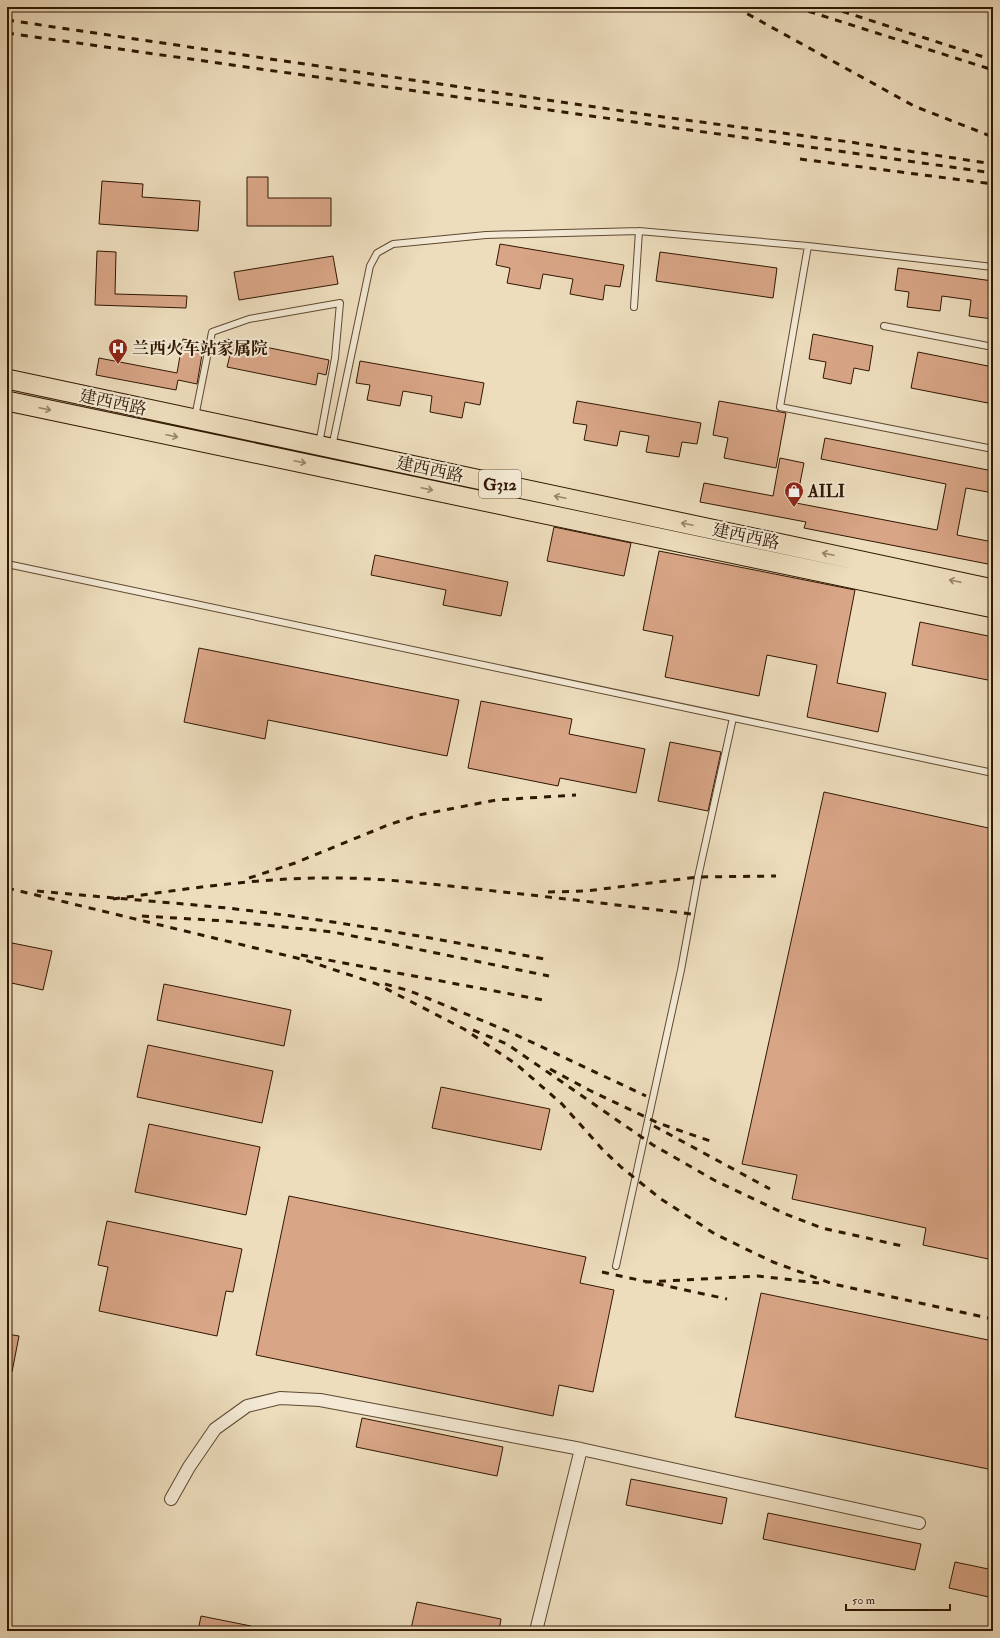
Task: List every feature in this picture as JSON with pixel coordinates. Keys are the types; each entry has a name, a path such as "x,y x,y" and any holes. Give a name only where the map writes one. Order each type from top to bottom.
{"highway":[{"name":"建西西路","path":"7,379 993,589"},
{"name":"建西西路","path":"7,401 678,540 993,608"}],"street":[{"path":"171,1500 189,1467 215,1429 247,1406 280,1398 320,1400 581,1449 919,1523"},
{"path":"536,1631 581,1449"}],"lane":[{"path":"634,307 639,231"},
{"path":"325,447 370,266 377,253 393,244 486,235 639,231 808,246 993,267"},
{"path":"808,246 780,407 993,449"},
{"path":"195,419 212,332 249,319 340,302 325,447"},
{"path":"884,326 993,347"},
{"path":"7,564 993,773"},
{"path":"616,1266 681,970 698,877 733,718"}],"building":[{"path":"247,177 268,177 268,198 331,198 331,226 247,226"},
{"path":"102,181 143,184 142,197 200,201 198,231 99,224"},
{"path":"500,244 624,265 620,287 605,285 603,300 570,294 573,279 543,274 540,289 507,283 510,268 496,265"},
{"path":"97,251 116,252 115,294 187,296 186,308 95,305"},
{"path":"660,252 777,268 773,298 656,281"},
{"path":"333,256 338,284 239,300 234,272"},
{"path":"898,268 993,281 993,319 969,316 971,300 942,296 940,311 907,307 909,292 895,290"},
{"path":"813,334 873,346 869,371 854,368 851,384 823,378 826,362 809,359"},
{"name":"兰西火车站家属院","path":"183,339 204,343 197,384 178,380 176,390 96,375 99,358 177,373"},
{"path":"226,339 329,360 326,375 318,373 316,385 227,367 230,355 224,354"},
{"path":"918,352 993,367 993,404 911,388"},
{"path":"360,361 484,383 480,405 465,402 462,418 430,412 432,396 403,391 400,406 367,400 370,385 356,383"},
{"path":"577,401 701,423 697,444 682,442 679,457 646,452 649,436 620,431 617,446 584,440 587,425 573,423"},
{"path":"719,401 786,413 776,468 724,458 728,438 713,435"},
{"path":"825,438 993,471 993,493 966,488 957,535 993,542 993,565 804,528 806,522 700,502 704,483 773,496 780,458 804,463 796,503 937,530 946,484 821,459"},
{"path":"554,527 631,543 624,576 547,561"},
{"path":"659,551 855,590 837,683 886,693 878,732 807,717 817,665 767,655 759,696 665,677 673,636 643,630"},
{"path":"375,555 508,582 501,616 443,605 446,590 371,575"},
{"path":"920,622 993,637 993,681 912,665"},
{"path":"199,648 459,700 447,756 268,720 265,739 184,722"},
{"path":"481,701 572,719 569,734 645,749 636,793 560,778 558,786 468,768"},
{"path":"670,742 721,752 708,811 658,801"},
{"path":"824,792 993,829 993,1260 923,1245 926,1228 792,1199 797,1175 742,1164"},
{"path":"7,942 52,951 43,990 7,982"},
{"path":"164,984 291,1010 284,1046 157,1020"},
{"path":"148,1045 273,1071 262,1123 137,1097"},
{"path":"441,1087 550,1109 541,1150 432,1128"},
{"path":"149,1124 260,1147 246,1215 135,1192"},
{"path":"289,1196 586,1257 580,1283 614,1290 593,1392 559,1385 553,1416 256,1355"},
{"path":"107,1221 242,1249 233,1292 226,1291 217,1336 99,1311 108,1267 98,1265"},
{"path":"761,1293 993,1341 993,1470 735,1417"},
{"path":"7,1334 19,1336 12,1372 7,1371"},
{"path":"362,1418 503,1447 497,1476 356,1447"},
{"path":"631,1479 727,1498 722,1524 626,1505"},
{"path":"768,1513 921,1544 915,1570 763,1539"},
{"path":"955,1562 993,1570 993,1598 949,1588"},
{"path":"417,1602 501,1619 499,1631 421,1631 411,1629"},
{"path":"201,1616 251,1626 250,1631 198,1631"}],"railway":[{"path":"735,7 914,106 993,137"},
{"path":"795,7 993,70"},
{"path":"829,7 993,60"},
{"path":"7,20 656,116 850,142 993,164"},
{"path":"7,33 993,173"},
{"path":"800,159 993,184"},
{"path":"249,878 295,863 388,825 419,815 496,800 576,795"},
{"path":"548,892 586,891 698,877 776,876"},
{"path":"113,899 280,879 354,878 442,885 691,914"},
{"path":"7,888 305,960 377,984 464,1029 516,1064 562,1104 603,1150 621,1167 661,1199 715,1234 773,1262 833,1284 993,1319"},
{"path":"37,891 227,908 307,918 386,930 544,959"},
{"path":"142,916 226,921 333,932 549,976"},
{"path":"301,955 543,1000"},
{"path":"385,984 410,991 510,1032 646,1096"},
{"path":"473,1030 507,1044 653,1145 714,1180 783,1213 822,1228 907,1247"},
{"path":"550,1069 589,1090 658,1123 713,1142"},
{"path":"654,1126 770,1189"},
{"path":"602,1272 727,1299"},
{"path":"645,1282 758,1276 819,1283"}],"place":[{"name":"兰西火车站家属院","path":"118,365"},
{"name":"AILI","path":"794,508"}]}
